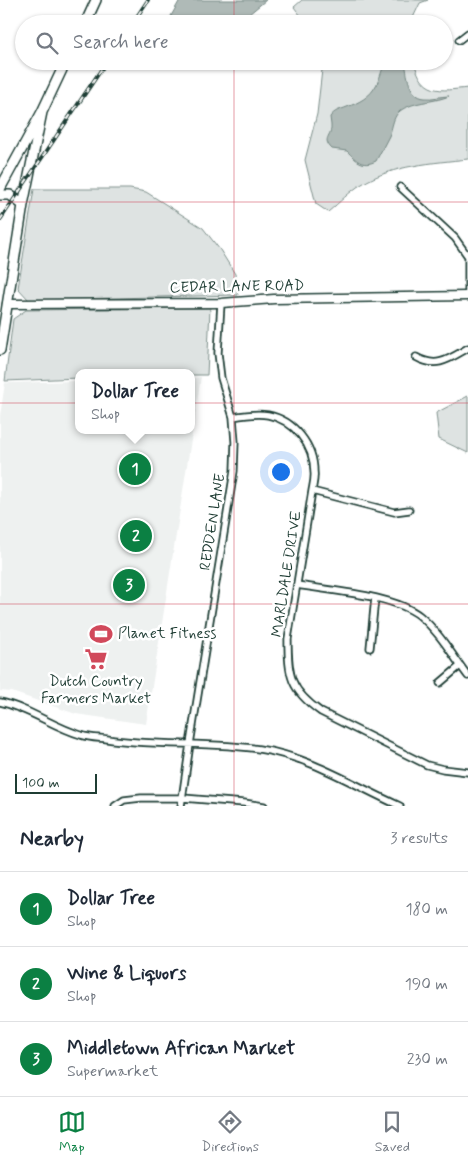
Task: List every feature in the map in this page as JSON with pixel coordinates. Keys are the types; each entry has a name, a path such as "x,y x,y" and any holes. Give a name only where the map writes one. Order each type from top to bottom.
{"main road":[{"path":"88,15 96,0"},
{"path":"24,201 1,190 62,70"},
{"path":"0,350 24,201 42,112"}],"street":[{"path":"459,40 468,34"},
{"path":"400,187 455,238 468,254 468,294"},
{"name":"CEDAR LANE ROAD","path":"7,304 221,303 468,294"},
{"name":"REDDEN LANE","path":"181,806 234,471 235,442 232,417 221,378 218,354 221,303"},
{"path":"416,357 426,363 437,362 450,358 468,348"},
{"name":"MARLDALE DRIVE","path":"232,417 256,414 269,415 285,421 299,432 307,444 312,459 314,471 312,491 288,639 288,658 295,688 305,701 321,712 427,765 468,772"},
{"path":"312,491 394,512 409,510"},
{"path":"297,585 392,601 408,608 420,616 431,628 468,676"},
{"path":"370,648 375,598"},
{"path":"440,683 460,666"},
{"path":"0,702 29,711 81,735 133,743 245,747 288,755 330,770 400,806"},
{"path":"115,806 124,800 141,798 183,798 259,806"}],"shaded area":[{"path":"180,0 266,0 248,15 172,15"},
{"path":"302,0 428,0 420,3 414,15 300,15 294,7"},
{"path":"322,70 416,70 422,80 433,88 448,90 468,88 468,159 413,166 387,173 358,187 328,212 316,204 305,160 317,114"},
{"path":"382,70 407,70 409,84 419,97 449,96 402,109 394,119 389,136 376,161 367,164 356,160 347,151 332,149 327,142 331,129 330,117 369,95"},
{"path":"34,189 130,189 146,192 203,228 235,274 238,295 29,300 18,288"},
{"path":"210,308 207,375 195,375 195,369 75,369 75,378 5,381 13,319 26,310"},
{"path":"201,377 195,415 195,378"},
{"path":"75,381 75,434 192,434 146,724 76,714 12,692 0,691 0,416 5,383"},
{"path":"468,396 468,453 439,439 436,413"}],"railway":[{"path":"138,15 148,0"},
{"path":"0,220 101,70"}],"place":[{"name":"Dollar Tree","path":"135,469"},
{"name":"Wine & Liquors","path":"136,536"},
{"name":"Middletown African Market","path":"129,585"},
{"name":"Planet Fitness","path":"101,634"},
{"name":"Dutch Country Farmers Market","path":"96,659"}]}
